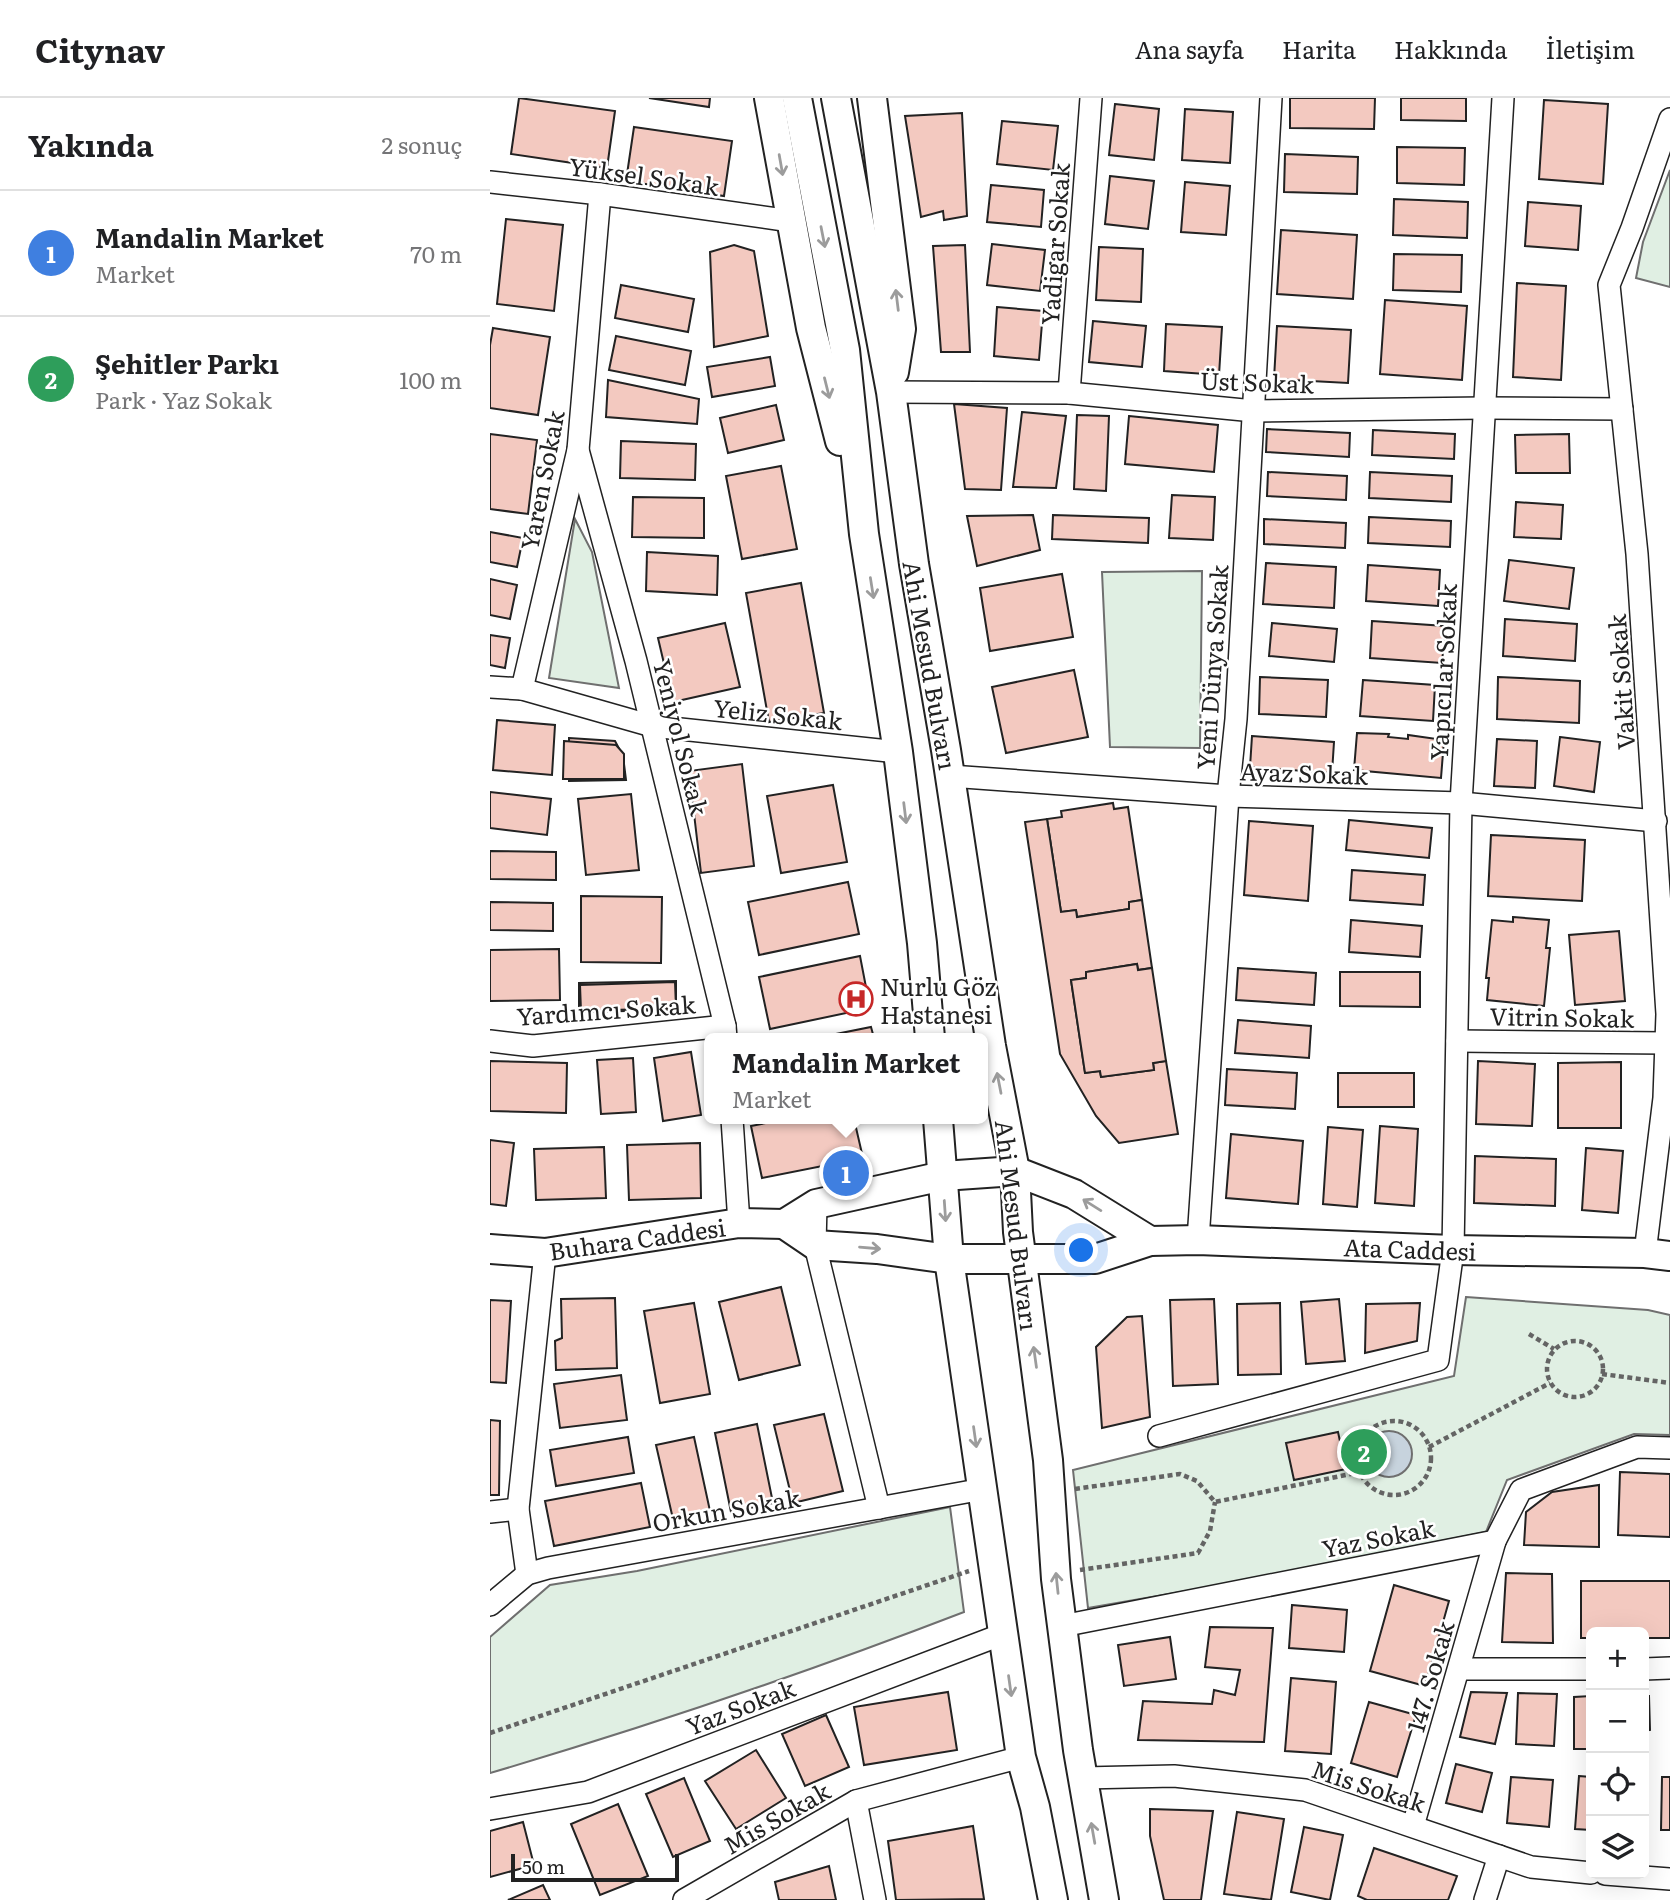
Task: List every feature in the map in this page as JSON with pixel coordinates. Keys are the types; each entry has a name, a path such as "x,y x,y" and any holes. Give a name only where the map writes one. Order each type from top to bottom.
{"main road":[{"name":"Ahi Mesud Bulvarı","path":"836,98 891,392 914,564 950,776 991,1046 1015,1171 1022,1260 1050,1493 1055,1574 1083,1777 1104,1900"},
{"path":"872,98 901,329 891,392"},
{"name":"Ahi Mesud Bulvarı","path":"777,99 845,350 864,534 898,752 922,943 930,1033"},
{"path":"777,99 791,221 811,328 864,534"},
{"path":"938,1124 949,1259 1021,1757 1035,1807 1054,1900"},
{"path":"815,1245 784,1224 816,1204 943,1176 1015,1171 1074,1194 1150,1241"},
{"name":"Buhara Caddesi","path":"490,1249 545,1253 739,1223 784,1224"},
{"name":"Ata Caddesi","path":"815,1245 877,1249 949,1259 1022,1260 1095,1259 1150,1241 1198,1240 1453,1250 1658,1254"}],"street":[{"name":"Yadigar Sokak","path":"1069,393 1091,98"},
{"name":"Yeni Dünya Sokak","path":"1198,1240 1228,796 1236,719 1271,98"},
{"name":"Yapıcılar Sokak","path":"1159,1436 1438,1360 1453,1250 1461,803 1503,98"},
{"name":"Vakit Sokak","path":"1658,1254 1667,1014 1637,554 1609,285 1670,119"},
{"name":"Yüksel Sokak","path":"490,182 600,194 791,221"},
{"name":"Yaren Sokak","path":"522,689 578,450 600,194"},
{"name":"Üst Sokak","path":"891,392 1069,393 1254,411 1622,409"},
{"name":"Yeniyol Sokak","path":"578,450 652,726 726,1032"},
{"name":"Yeliz Sokak","path":"490,687 522,689 652,726 898,752"},
{"name":"Ayaz Sokak","path":"950,776 1228,796 1461,803 1656,821"},
{"name":"Yardımcı Sokak","path":"490,1041 533,1046 704,1034"},
{"name":"Vitrin Sokak","path":"1457,1041 1666,1043"},
{"path":"732,1124 739,1223"},
{"path":"816,1204 815,1245 879,1508"},
{"path":"527,1574 518,1509 545,1253"},
{"path":"1495,1541 1521,1490 1637,1447 1670,1448"},
{"name":"Orkun Sokak","path":"490,1605 527,1574 983,1489"},
{"path":"490,1512 518,1509"},
{"name":"Yaz Sokak","path":"1062,1626 1495,1541"},
{"name":"147. Sokak","path":"1413,1826 1495,1541"},
{"name":"Yaz Sokak","path":"490,1808 589,1792 1003,1634"},
{"path":"1649,1668 1670,1668"},
{"path":"1458,1669 1586,1669"},
{"name":"Mis Sokak","path":"684,1900 856,1801 1021,1757"},
{"name":"Mis Sokak","path":"1083,1777 1174,1776 1305,1790 1531,1867 1586,1872"},
{"path":"856,1801 875,1900"},
{"path":"1485,1900 1499,1856"},
{"path":"1649,1877 1670,1879"}],"path":[{"path":"1529,1334 1554,1349"},
{"path":"1568,1341 1586,1343 1600,1356 1602,1374 1593,1391 1575,1397 1558,1392 1550,1382 1546,1368 1554,1349 1568,1341"},
{"path":"1602,1374 1670,1383"},
{"path":"1429,1447 1550,1382"},
{"path":"1396,1421 1419,1430 1429,1447 1430,1464 1426,1476 1409,1492 1385,1494 1373,1489 1360,1472 1357,1458 1364,1435 1384,1422 1396,1421"},
{"path":"1215,1502 1360,1472"},
{"path":"1050,1493 1180,1474 1197,1481 1215,1502"},
{"path":"1055,1574 1198,1553 1210,1531 1215,1502"},
{"path":"490,1733 993,1562"}],"green space":[{"path":"1670,170 1670,287 1636,278 1643,242"},
{"path":"575,519 592,552 619,688 549,678"},
{"path":"1202,571 1200,748 1110,747 1102,572"},
{"path":"1466,1297 1648,1310 1670,1315 1670,1435 1634,1434 1507,1480 1486,1532 1227,1584 1088,1608 1073,1470 1454,1376"},
{"path":"950,1507 964,1612 728,1697 490,1773 490,1637 550,1585 637,1571"}],"shaded area":[{"path":"1389,1431 1405,1438 1412,1454 1405,1470 1389,1477 1373,1470 1366,1454 1373,1438"}],"building":[{"path":"519,98 615,111 607,168 511,154"},
{"path":"649,98 710,98 709,107"},
{"path":"1290,98 1375,98 1374,129 1290,128"},
{"path":"1401,98 1466,98 1466,121 1401,120"},
{"path":"1544,100 1608,104 1603,184 1539,179"},
{"path":"1115,104 1159,109 1154,160 1109,155"},
{"path":"1185,109 1233,112 1230,163 1182,160"},
{"path":"962,113 967,216 944,220 943,211 921,217 905,116"},
{"path":"1002,121 1058,126 1053,170 997,164"},
{"path":"634,127 732,141 724,196 626,181"},
{"path":"1397,147 1465,148 1464,185 1397,183"},
{"path":"1285,154 1358,157 1357,194 1284,192"},
{"path":"1110,176 1154,181 1148,229 1105,224"},
{"path":"1185,182 1230,186 1226,235 1181,232"},
{"path":"991,185 1044,190 1041,227 987,222"},
{"path":"1394,199 1468,202 1467,238 1393,235"},
{"path":"1528,202 1581,206 1578,250 1525,246"},
{"path":"506,219 563,225 554,311 497,304"},
{"path":"1281,230 1357,235 1353,299 1277,294"},
{"path":"992,244 1045,250 1040,291 987,285"},
{"path":"734,245 754,251 768,336 714,347 710,252"},
{"path":"965,245 970,352 941,352 933,246"},
{"path":"1099,247 1143,249 1141,302 1096,300"},
{"path":"1394,254 1462,255 1461,292 1393,290"},
{"path":"1517,283 1566,286 1561,380 1513,377"},
{"path":"621,285 694,299 688,332 615,318"},
{"path":"1385,300 1467,306 1462,380 1380,374"},
{"path":"997,307 1043,311 1039,360 994,356"},
{"path":"1093,321 1146,326 1142,367 1089,362"},
{"path":"1166,324 1222,327 1219,375 1164,371"},
{"path":"1277,326 1351,330 1348,383 1274,379"},
{"path":"493,328 550,337 538,415 490,408 490,345"},
{"path":"616,336 691,351 685,385 609,370"},
{"path":"770,357 775,386 712,397 707,367"},
{"path":"608,380 699,399 697,424 606,417"},
{"path":"954,404 1007,408 1001,490 965,489"},
{"path":"776,405 784,440 728,453 720,418"},
{"path":"1022,412 1066,416 1056,488 1013,487"},
{"path":"1077,415 1109,416 1106,491 1074,489"},
{"path":"1129,416 1218,425 1214,472 1125,464"},
{"path":"1267,429 1350,433 1349,457 1266,452"},
{"path":"1373,430 1455,434 1454,459 1372,455"},
{"path":"490,434 537,440 528,514 490,509"},
{"path":"1569,434 1570,473 1516,473 1515,435"},
{"path":"621,441 696,444 695,480 620,478"},
{"path":"781,466 797,549 742,559 726,476"},
{"path":"1268,472 1347,476 1346,500 1267,496"},
{"path":"1370,472 1452,476 1451,502 1369,498"},
{"path":"1172,495 1215,497 1213,540 1169,538"},
{"path":"633,497 704,498 704,538 632,537"},
{"path":"1516,502 1563,505 1561,539 1514,537"},
{"path":"1033,515 1040,550 977,566 967,516"},
{"path":"1053,515 1149,518 1148,543 1052,539"},
{"path":"1369,517 1451,521 1450,547 1368,543"},
{"path":"1264,519 1346,523 1345,548 1264,544"},
{"path":"490,532 523,538 517,567 490,562"},
{"path":"647,552 718,556 717,595 646,591"},
{"path":"1509,560 1574,568 1569,609 1504,601"},
{"path":"1266,563 1336,567 1334,608 1263,604"},
{"path":"1368,565 1440,570 1438,606 1366,601"},
{"path":"1062,574 1073,637 990,651 980,588"},
{"path":"490,579 517,585 510,619 490,615"},
{"path":"801,583 824,713 769,722 746,593"},
{"path":"1505,619 1577,624 1575,661 1503,656"},
{"path":"1372,621 1445,626 1442,663 1370,658"},
{"path":"725,623 740,687 673,702 658,638"},
{"path":"1272,623 1337,629 1334,662 1269,656"},
{"path":"490,635 510,638 505,668 490,665"},
{"path":"1074,670 1088,737 1006,753 992,687"},
{"path":"1260,677 1328,680 1326,717 1259,714"},
{"path":"1498,677 1580,681 1579,723 1497,719"},
{"path":"1363,680 1435,685 1433,721 1360,716"},
{"path":"497,720 555,725 552,775 493,770"},
{"path":"1357,733 1444,740 1441,778 1354,770"},
{"path":"1252,736 1334,742 1332,773 1250,767"},
{"path":"1560,737 1600,742 1594,792 1554,786"},
{"path":"569,738 615,741 623,756 626,780 569,781"},
{"path":"1497,739 1537,741 1535,788 1494,786"},
{"path":"564,741 616,745 624,754 624,779 563,779"},
{"path":"742,764 754,866 701,873 689,771"},
{"path":"833,785 847,862 781,873 767,796"},
{"path":"490,792 551,799 547,835 490,828"},
{"path":"631,794 639,870 586,875 578,799"},
{"path":"1113,803 1114,809 1128,807 1142,900 1129,902 1129,909 1077,917 1076,910 1061,912 1047,819 1062,817 1061,811"},
{"path":"1047,819 1061,912 1076,910 1077,917 1129,909 1129,902 1142,900 1152,968 1138,970 1137,964 1086,972 1086,978 1071,980 1085,1073 1100,1071 1101,1077 1154,1070 1153,1063 1166,1061 1178,1134 1119,1143 1096,1116 1060,1054 1025,822"},
{"path":"1349,820 1432,828 1429,858 1346,850"},
{"path":"1249,821 1313,826 1308,901 1244,895"},
{"path":"1491,835 1585,840 1582,901 1488,896"},
{"path":"490,851 556,852 556,880 490,879"},
{"path":"1352,870 1425,875 1423,905 1350,900"},
{"path":"848,882 859,934 759,955 748,902"},
{"path":"581,896 662,897 661,963 581,962"},
{"path":"490,902 553,903 553,931 490,930"},
{"path":"1513,917 1549,920 1546,948 1550,948 1544,1006 1487,1000 1489,978 1486,978 1492,920 1513,922"},
{"path":"1351,920 1422,926 1420,957 1349,952"},
{"path":"1619,931 1625,1001 1575,1005 1569,935"},
{"path":"559,949 560,1000 490,1001 490,950"},
{"path":"860,956 870,1008 770,1029 759,977"},
{"path":"1137,964 1138,970 1152,968 1166,1061 1153,1063 1154,1070 1101,1077 1100,1071 1085,1073 1071,980 1086,978 1086,972"},
{"path":"1238,968 1316,973 1314,1005 1236,1000"},
{"path":"1340,972 1420,972 1420,1007 1340,1006"},
{"path":"676,981 676,1010 579,1012 579,983"},
{"path":"675,982 676,1008 581,1011 580,985"},
{"path":"1238,1020 1311,1026 1309,1058 1235,1053"},
{"path":"871,1027 873,1033 841,1033"},
{"path":"691,1052 701,1115 663,1121 654,1058"},
{"path":"633,1058 636,1112 601,1114 597,1060"},
{"path":"490,1061 567,1063 566,1113 490,1111"},
{"path":"1478,1061 1535,1064 1532,1126 1476,1124"},
{"path":"1621,1062 1621,1128 1558,1128 1558,1063"},
{"path":"1227,1069 1297,1073 1295,1109 1225,1105"},
{"path":"1338,1073 1414,1073 1414,1107 1338,1107"},
{"path":"855,1124 863,1158 762,1178 751,1126"},
{"path":"1380,1126 1418,1129 1414,1206 1375,1203"},
{"path":"1328,1127 1363,1130 1357,1207 1323,1204"},
{"path":"1231,1134 1303,1141 1298,1204 1226,1198"},
{"path":"490,1140 514,1143 506,1206 490,1204"},
{"path":"700,1143 701,1198 629,1200 627,1145"},
{"path":"604,1147 606,1198 536,1200 534,1149"},
{"path":"1586,1148 1623,1151 1618,1213 1582,1210"},
{"path":"1475,1156 1556,1159 1555,1206 1474,1203"},
{"path":"781,1287 800,1365 739,1380 719,1302"},
{"path":"615,1298 617,1368 556,1370 555,1341 562,1338 561,1299"},
{"path":"1214,1299 1218,1384 1173,1386 1170,1300"},
{"path":"1339,1299 1345,1361 1306,1364 1301,1302"},
{"path":"490,1300 511,1301 506,1383 490,1382"},
{"path":"694,1303 710,1394 660,1403 644,1311"},
{"path":"1280,1303 1281,1374 1238,1375 1237,1304"},
{"path":"1420,1303 1417,1341 1365,1353 1366,1304"},
{"path":"1142,1316 1150,1417 1102,1428 1096,1347 1127,1317"},
{"path":"621,1375 627,1420 560,1428 554,1384"},
{"path":"824,1414 843,1491 793,1503 774,1425"},
{"path":"490,1420 500,1421 499,1495 490,1495"},
{"path":"757,1424 773,1503 731,1512 715,1433"},
{"path":"1338,1432 1346,1469 1294,1480 1286,1443"},
{"path":"628,1437 634,1473 556,1486 550,1450"},
{"path":"694,1437 710,1511 673,1519 656,1445"},
{"path":"1620,1472 1670,1474 1670,1537 1618,1535"},
{"path":"641,1483 650,1527 554,1546 545,1501"},
{"path":"1599,1485 1599,1547 1524,1545 1526,1512 1552,1492"},
{"path":"1506,1573 1552,1574 1553,1643 1502,1642"},
{"path":"1581,1581 1670,1581 1670,1638 1649,1638 1649,1627 1586,1627 1586,1638 1581,1638"},
{"path":"1394,1585 1449,1601 1425,1686 1370,1671"},
{"path":"1292,1605 1347,1610 1344,1652 1289,1648"},
{"path":"1210,1627 1273,1628 1264,1742 1138,1740 1143,1701 1212,1704 1214,1690 1235,1695 1240,1670 1205,1667"},
{"path":"1170,1637 1176,1679 1124,1686 1118,1645"},
{"path":"1291,1678 1336,1682 1331,1754 1285,1751"},
{"path":"948,1692 957,1750 864,1765 854,1707"},
{"path":"1471,1692 1507,1693 1495,1744 1460,1737"},
{"path":"1518,1693 1557,1694 1554,1746 1516,1744"},
{"path":"1586,1696 1586,1749 1574,1749 1574,1697"},
{"path":"1369,1702 1416,1715 1397,1777 1351,1763"},
{"path":"826,1715 849,1767 805,1786 782,1734"},
{"path":"756,1750 786,1798 736,1829 705,1781"},
{"path":"1456,1764 1492,1773 1482,1812 1446,1803"},
{"path":"1579,1776 1586,1777 1586,1830 1575,1829"},
{"path":"1511,1777 1553,1780 1549,1827 1507,1823"},
{"path":"1662,1777 1670,1777 1670,1830 1661,1830"},
{"path":"684,1778 710,1841 673,1857 646,1794"},
{"path":"618,1804 648,1876 600,1895 571,1824"},
{"path":"1150,1809 1213,1811 1201,1900 1164,1900 1150,1836"},
{"path":"1237,1812 1284,1819 1271,1900 1224,1894"},
{"path":"523,1822 534,1865 490,1877 490,1831"},
{"path":"973,1826 984,1899 896,1900 888,1841"},
{"path":"1304,1827 1343,1835 1330,1900 1291,1892"},
{"path":"1374,1848 1457,1876 1448,1900 1367,1900 1358,1896"},
{"path":"829,1866 836,1900 779,1900 775,1882"},
{"path":"543,1885 550,1900 508,1900"}],"place":[{"name":"Nurlu Göz Hastanesi","path":"856,999"},
{"name":"Mandalin Market","path":"846,1173"},
{"name":"Şehitler Parkı","path":"1364,1452"}]}
